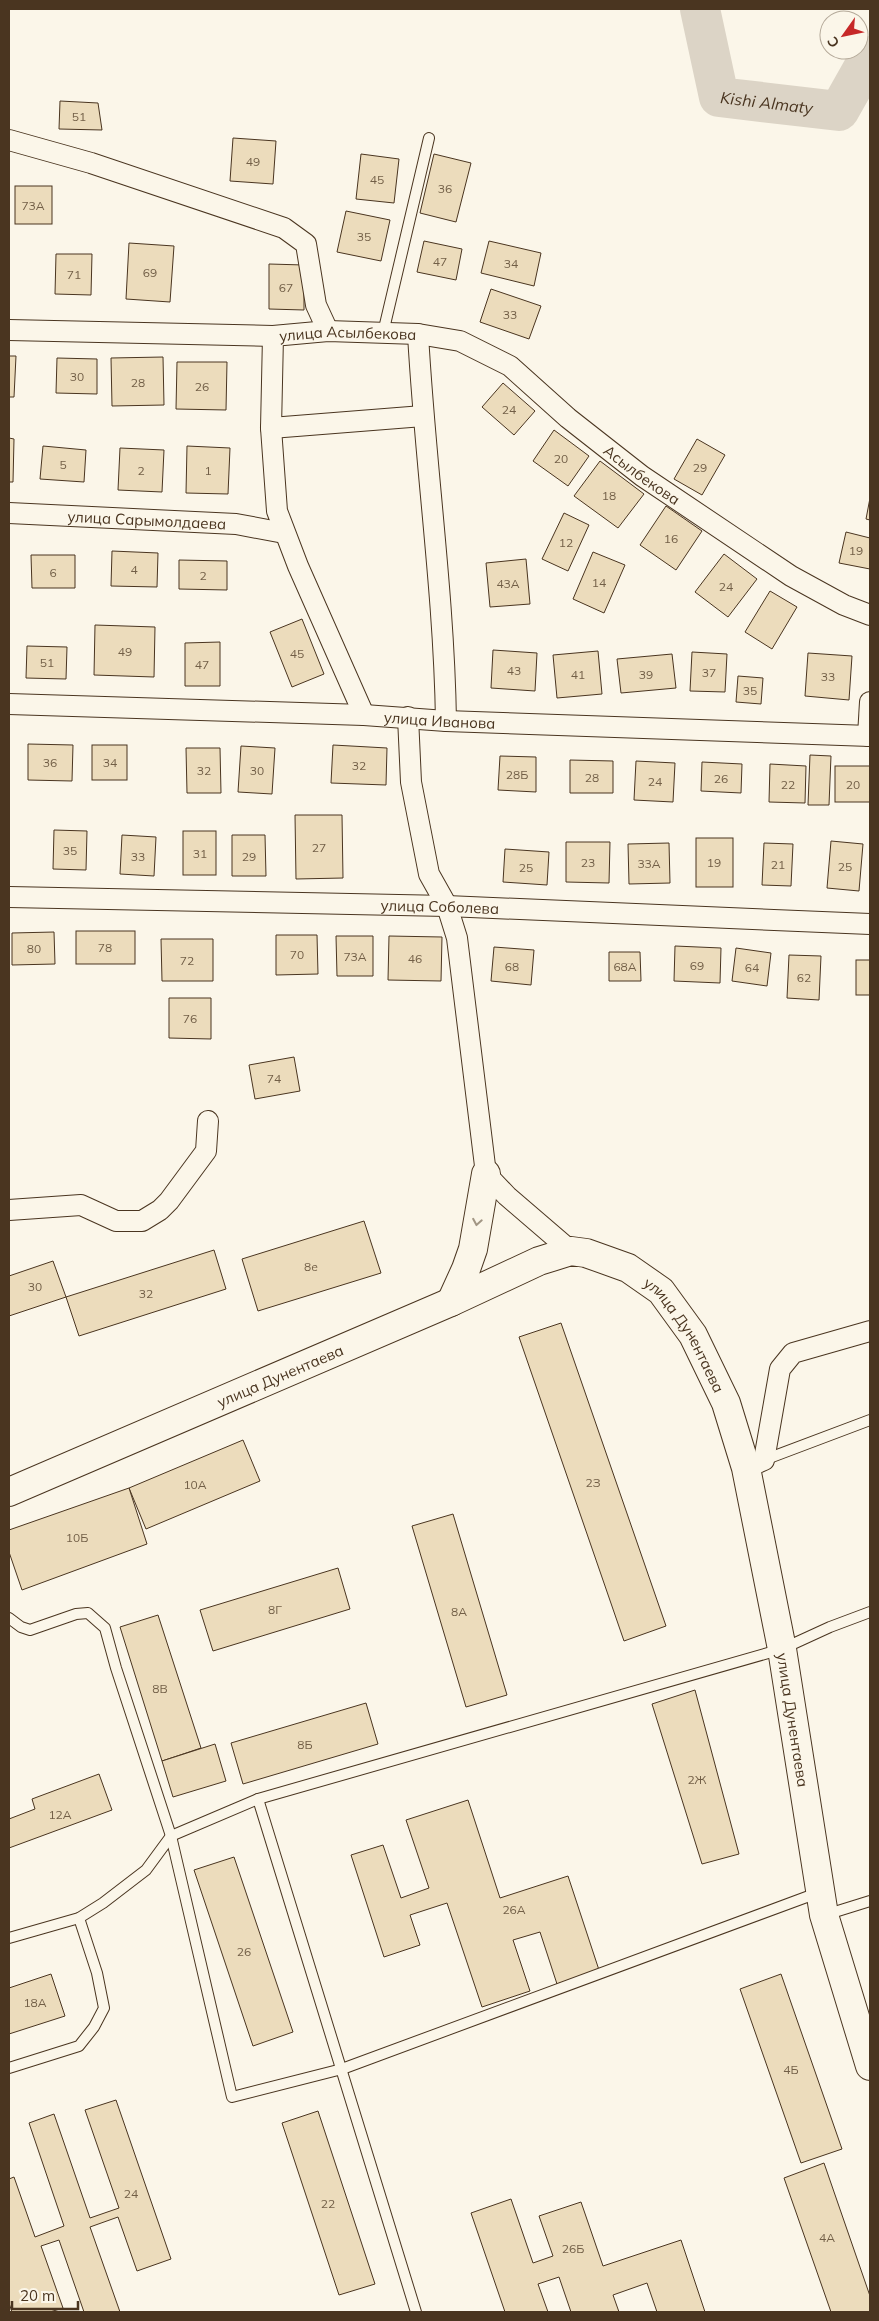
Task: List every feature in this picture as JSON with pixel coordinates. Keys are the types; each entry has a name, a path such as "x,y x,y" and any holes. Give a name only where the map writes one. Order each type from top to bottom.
{"street":[{"path":"9,140 91,163 284,228 306,244 316,305 328,331"},
{"name":"улица Асылбекова","path":"9,330 273,336 328,331 418,334 422,416 444,657 446,721"},
{"name":"Асылбекова","path":"418,334 460,341 510,366 568,418 642,476 790,576 844,605 870,614"},
{"path":"273,336 272,428 278,511 284,533 364,715"},
{"path":"272,428 422,416"},
{"name":"улица Сарымолдаева","path":"9,512 236,524 284,533"},
{"path":"869,736 870,702"},
{"name":"улица Иванова","path":"9,704 364,715 446,721 869,736"},
{"path":"408,717 411,782 428,874 447,906 457,938 486,1174 473,1249 451,1302"},
{"name":"улица Соболева","path":"9,897 447,906 870,924"},
{"path":"9,1210 81,1205 116,1221 142,1221 160,1210 169,1201 206,1151 208,1121"},
{"path":"486,1174 514,1202 571,1251"},
{"name":"улица Дунентаева","path":"9,1492 451,1302 539,1261 571,1251 586,1253 628,1268 661,1291 693,1335 755,1464 823,1903 870,2066"},
{"path":"755,1464 780,1369 794,1353 870,1331"}],"lane":[{"path":"383,333 430,138"},
{"path":"755,1464 870,1420"},
{"path":"9,1938 80,1918 146,1870 171,1836 258,1799 782,1648 870,1612"},
{"path":"9,1618 21,1627 30,1630 76,1614 88,1613 105,1628 116,1668 171,1836 232,2097 342,2069 823,1903 870,1901"},
{"path":"258,1799 416,2312"},
{"path":"9,2068 80,2046 94,2027 104,2008 97,1973 80,1918"}],"building":[{"path":"60,101 98,103 102,130 59,129"},
{"path":"233,138 276,141 273,184 230,181"},
{"path":"361,154 399,159 394,203 356,199"},
{"path":"434,154 471,163 456,222 420,213"},
{"path":"15,186 52,186 52,224 15,224"},
{"path":"346,211 390,220 381,261 337,252"},
{"path":"424,241 462,249 456,280 417,272"},
{"path":"489,241 541,253 534,286 481,273"},
{"path":"129,243 174,246 170,302 126,299"},
{"path":"56,254 92,254 91,295 55,294"},
{"path":"269,264 304,265 304,310 269,309"},
{"path":"491,289 541,306 529,339 480,322"},
{"path":"9,356 16,356 14,397 9,397"},
{"path":"163,357 164,405 112,406 111,358"},
{"path":"57,358 97,359 97,394 56,393"},
{"path":"177,362 227,362 226,410 176,409"},
{"path":"503,383 535,411 514,435 482,407"},
{"path":"554,430 589,456 568,486 533,461"},
{"path":"9,438 14,439 13,482 9,482"},
{"path":"697,439 725,455 702,495 674,479"},
{"path":"43,446 86,450 84,482 40,479"},
{"path":"187,446 230,448 228,494 186,493"},
{"path":"120,448 164,450 162,492 118,490"},
{"path":"600,461 644,494 618,528 574,496"},
{"path":"870,498 870,520 866,519"},
{"path":"666,506 702,531 676,570 640,545"},
{"path":"564,513 589,525 568,571 542,559"},
{"path":"846,532 870,538 870,569 839,563"},
{"path":"112,551 158,553 157,587 111,586"},
{"path":"593,552 625,565 604,613 573,599"},
{"path":"724,554 757,579 728,617 695,592"},
{"path":"31,555 75,555 75,588 32,588"},
{"path":"526,559 530,604 490,607 486,563"},
{"path":"179,560 227,561 227,590 179,589"},
{"path":"770,591 797,607 772,649 745,632"},
{"path":"302,619 324,674 292,687 270,632"},
{"path":"95,625 155,627 154,677 94,675"},
{"path":"220,642 220,686 185,686 185,643"},
{"path":"27,646 67,647 66,679 26,678"},
{"path":"493,650 537,653 535,691 491,688"},
{"path":"598,651 602,694 557,698 553,655"},
{"path":"692,652 727,654 725,692 690,691"},
{"path":"808,653 852,656 849,700 805,696"},
{"path":"672,654 676,688 621,693 617,659"},
{"path":"738,676 763,678 761,704 736,702"},
{"path":"28,744 73,745 72,781 28,780"},
{"path":"92,745 127,745 127,780 92,780"},
{"path":"333,745 387,748 386,785 331,783"},
{"path":"241,746 275,748 272,794 238,792"},
{"path":"186,748 220,748 221,793 187,793"},
{"path":"810,755 831,756 829,805 808,805"},
{"path":"500,756 536,757 536,792 498,790"},
{"path":"570,760 613,761 613,793 570,793"},
{"path":"636,761 675,763 673,802 634,800"},
{"path":"702,762 742,764 741,793 701,791"},
{"path":"770,764 806,766 805,803 769,802"},
{"path":"835,766 870,766 870,802 835,802"},
{"path":"295,815 342,815 343,878 296,879"},
{"path":"54,830 87,831 86,870 53,869"},
{"path":"183,831 216,831 216,875 183,875"},
{"path":"122,835 156,837 154,876 120,874"},
{"path":"232,835 265,835 266,876 232,876"},
{"path":"696,838 733,838 733,887 696,887"},
{"path":"831,841 863,844 859,891 827,888"},
{"path":"566,842 610,842 609,883 566,882"},
{"path":"669,843 670,883 629,884 628,844"},
{"path":"764,843 793,844 791,886 762,885"},
{"path":"505,849 549,852 547,885 503,882"},
{"path":"76,931 135,931 135,964 76,964"},
{"path":"54,932 55,964 12,965 12,933"},
{"path":"276,935 317,935 318,974 276,975"},
{"path":"336,936 373,936 373,976 337,976"},
{"path":"389,936 442,937 441,981 388,980"},
{"path":"161,939 213,939 213,981 162,981"},
{"path":"675,946 721,948 720,983 674,981"},
{"path":"494,947 534,950 531,985 491,981"},
{"path":"736,948 771,953 767,986 732,981"},
{"path":"609,952 640,952 641,981 609,981"},
{"path":"789,955 821,956 819,1000 787,998"},
{"path":"856,960 870,960 870,995 856,995"},
{"path":"169,998 211,998 211,1039 169,1038"},
{"path":"294,1057 300,1091 255,1099 249,1065"},
{"path":"364,1221 381,1273 258,1311 242,1259"},
{"path":"214,1250 226,1289 79,1336 66,1297"},
{"path":"53,1261 66,1297 9,1316 9,1276"},
{"path":"561,1323 666,1626 624,1641 519,1337"},
{"path":"243,1440 260,1481 146,1529 129,1488"},
{"path":"129,1488 147,1544 22,1590 9,1552 9,1530"},
{"path":"453,1514 507,1695 466,1707 412,1526"},
{"path":"338,1568 350,1609 213,1651 200,1610"},
{"path":"158,1615 201,1748 162,1761 120,1627"},
{"path":"695,1690 739,1854 702,1864 652,1704"},
{"path":"366,1703 378,1744 243,1784 231,1743"},
{"path":"215,1744 226,1781 173,1797 162,1761"},
{"path":"99,1774 112,1810 9,1848 9,1819 35,1809 32,1799"},
{"path":"468,1800 500,1898 568,1876 599,1970 557,1984 540,1932 513,1940 530,1991 482,2007 447,1903 410,1915 420,1945 384,1957 351,1855 383,1845 401,1898 429,1888 406,1820"},
{"path":"234,1857 293,2032 253,2046 194,1870"},
{"path":"51,1974 65,2016 9,2034 9,1988"},
{"path":"781,1974 842,2149 801,2163 740,1989"},
{"path":"116,2100 171,2259 137,2271 118,2217 90,2227 120,2312 84,2312 59,2240 41,2246 63,2308 50,2312 12,2312 9,2303 9,2179 14,2177 35,2237 64,2226 29,2123 54,2114 90,2218 119,2208 85,2110"},
{"path":"318,2111 375,2284 339,2295 282,2123"},
{"path":"824,2163 870,2296 870,2312 831,2312 784,2178"},
{"path":"511,2199 533,2263 553,2256 539,2216 581,2202 603,2266 681,2240 705,2312 657,2312 647,2283 613,2295 619,2312 571,2312 559,2277 538,2284 548,2312 505,2312 471,2213"}],"waterway":[{"name":"Kіshі Almaty","path":"700,9 719,97 839,111 870,56"}]}
